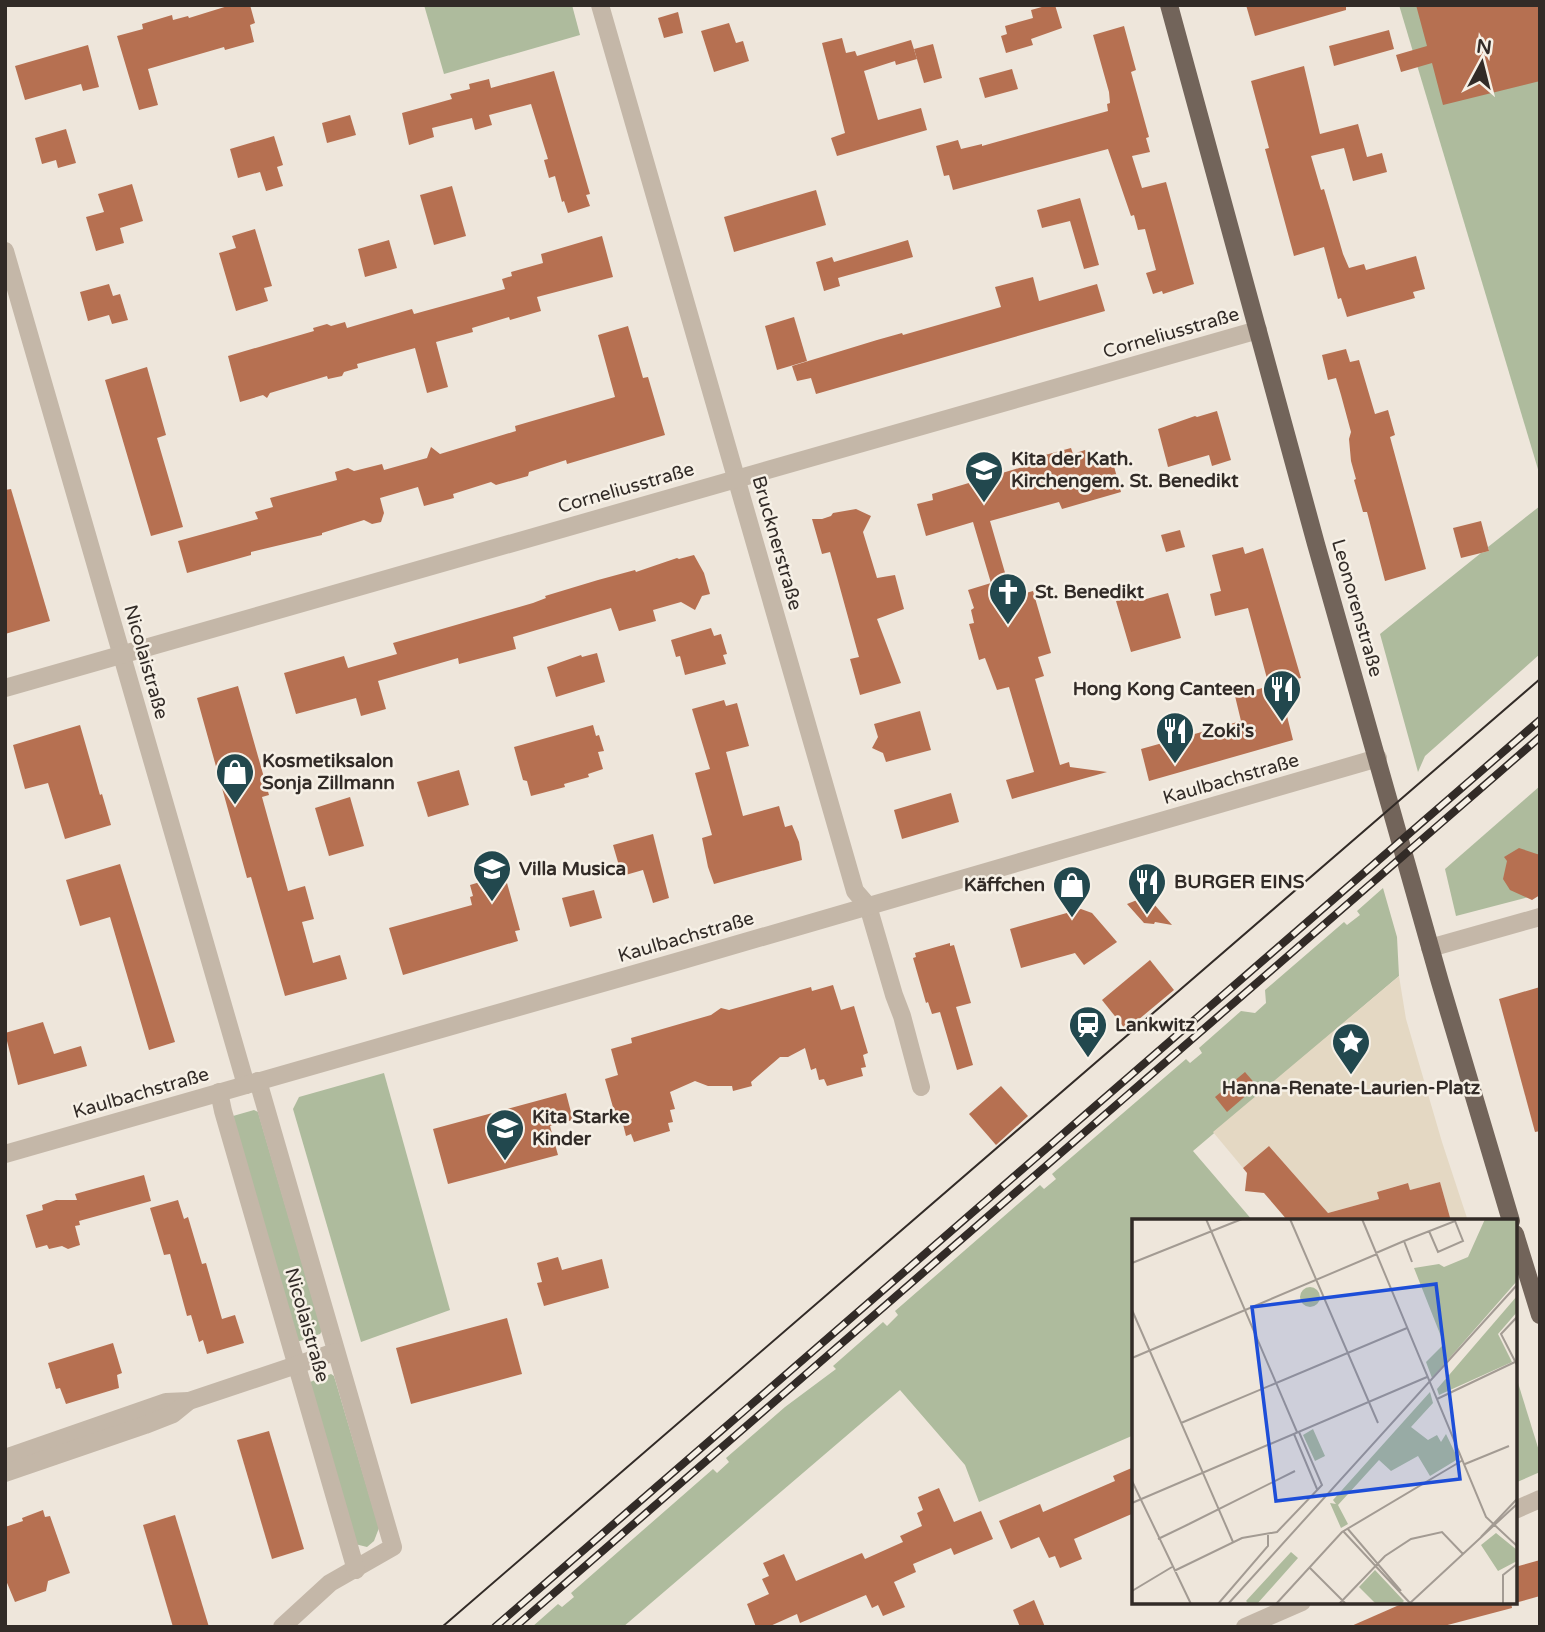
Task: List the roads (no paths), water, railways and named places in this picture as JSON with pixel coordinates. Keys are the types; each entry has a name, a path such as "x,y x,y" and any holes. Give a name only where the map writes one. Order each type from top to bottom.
{"main road":[{"name":"Leonorenstraße","path":"1169,5 1316,544 1430,948 1510,1219"},
{"path":"1517,1240 1540,1315"}],"street":[{"name":"Brucknerstraße","path":"600,5 855,891 869,906 921,1087"},
{"name":"Nicolaistraße","path":"5,251 123,654 393,1547 356,1570 219,1092"},
{"name":"Corneliusstraße","path":"5,688 1258,330"},
{"name":"Kaulbachstraße","path":"5,1154 1378,758"},
{"path":"1430,948 1540,917"},
{"path":"5,1473 166,1402 189,1401 335,1352"},
{"path":"5,1458 103,1431"},
{"path":"1517,1509 1540,1499"},
{"path":"282,1627 330,1583 356,1570"},
{"path":"1245,1627 1297,1604"}],"tram line":[{"path":"442,1627 1540,679"}],"railway":[{"path":"495,1627 1540,720"},
{"path":"515,1627 1540,737"}],"place":[{"name":"Kita der Kath. Kirchengem. St. Benedikt","path":"984,504"},
{"name":"St. Benedikt","path":"1008,626"},
{"name":"Hong Kong Canteen","path":"1282,723"},
{"name":"Zoki's","path":"1175,765"},
{"name":"Kosmetiksalon Sonja Zillmann","path":"235,806"},
{"name":"Villa Musica","path":"492,903"},
{"name":"BURGER EINS","path":"1147,916"},
{"name":"Käffchen","path":"1072,919"},
{"name":"Lankwitz","path":"1088,1059"},
{"name":"Hanna-Renate-Laurien-Platz","path":"1351,1076"},
{"name":"Kita Starke Kinder","path":"505,1162"}]}
